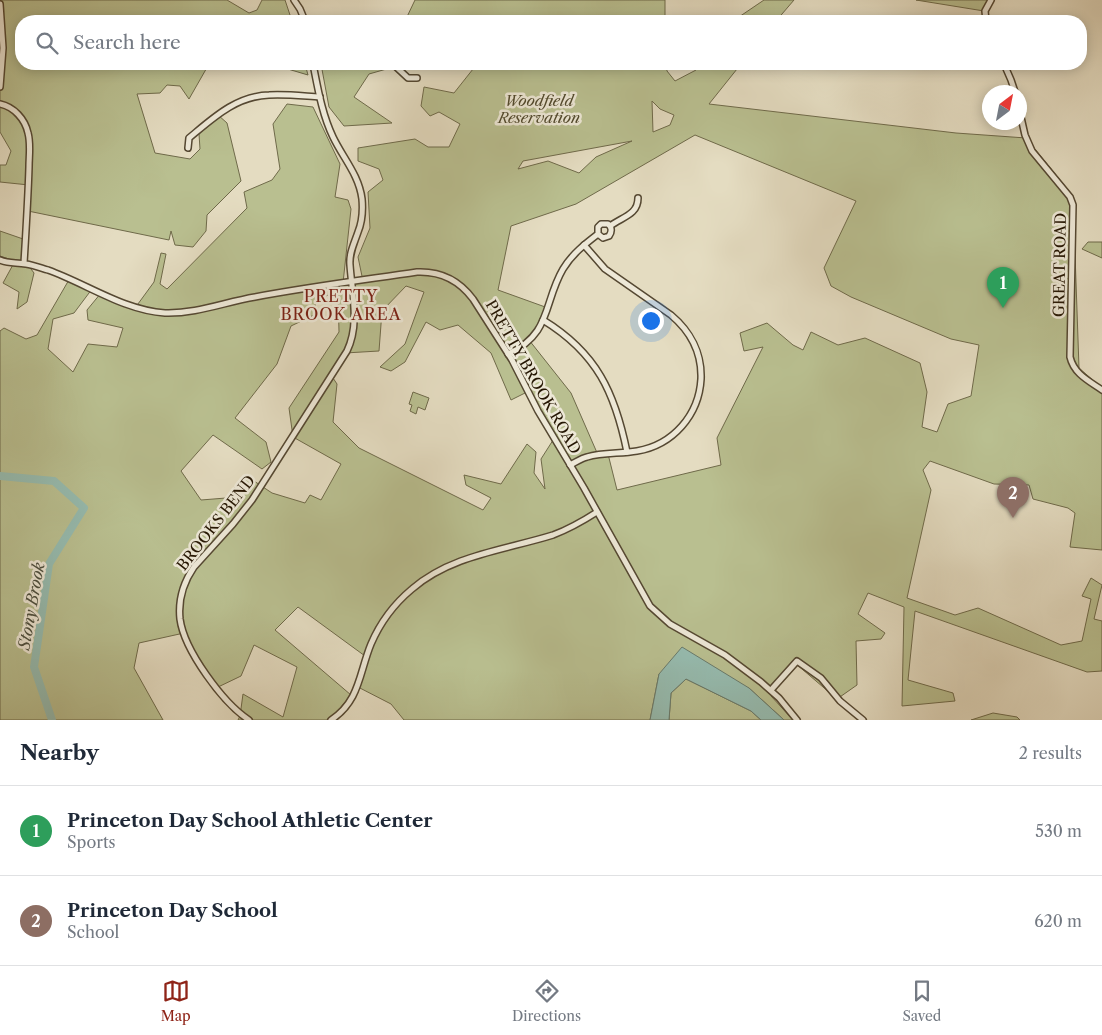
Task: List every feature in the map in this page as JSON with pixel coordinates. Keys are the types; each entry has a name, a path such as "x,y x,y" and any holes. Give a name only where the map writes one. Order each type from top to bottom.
{"street":[{"path":"294,0 302,15"},
{"path":"985,15 985,11 991,0"},
{"path":"0,4 3,48 0,87"},
{"name":"BROOKS BEND","path":"249,720 228,702 194,654 185,636 179,612 185,582 194,568 252,500 347,351 355,328 350,254 361,224 362,198 356,176 328,125 314,70"},
{"path":"399,70 408,78 417,78"},
{"path":"1007,70 1013,85"},
{"path":"188,148 189,138 221,112 241,101 270,95 320,97"},
{"path":"0,104 10,107 20,116 30,140 24,263"},
{"name":"GREAT ROAD","path":"1024,130 1032,151 1070,197 1073,205 1070,357 1077,373 1102,390"},
{"path":"610,226 632,214 638,205 638,198"},
{"path":"508,354 523,346 537,331 544,320 562,270 574,254 598,234 600,226 606,224 610,226"},
{"path":"598,234 603,238 610,236 612,232 610,226"},
{"path":"570,466 587,457 640,451 658,445 673,435 691,413 698,396 701,377 697,350 690,336 678,321 605,268 584,245"},
{"name":"PRETTY BROOK ROAD","path":"0,260 12,264 24,263 61,275 129,306 164,313 188,312 257,296 416,272 435,273 449,278 462,286 474,299 508,354 538,412 650,606 670,624 725,655 771,690 797,720"},
{"path":"544,320 575,343 593,364 614,402 627,452"},
{"path":"332,720 347,706 356,692 367,654 378,630 403,597 423,580 457,562 565,530 597,512"},
{"path":"771,690 797,661 821,678 840,701 863,720"}],"green space":[{"path":"0,0 227,0 249,13 257,10 262,0 285,0 290,15 15,15 15,70 206,70 189,99 180,86 167,85 160,93 137,94 155,153 190,159 200,149 199,134 218,115 227,123 241,181 207,215 206,231 193,247 175,245 171,231 169,240 28,211 29,185 0,182 0,165 6,165 11,151 0,132"},
{"path":"415,0 665,0 665,15 408,15"},
{"path":"764,0 794,0 781,15 742,15"},
{"path":"916,0 991,0 984,11"},
{"path":"291,70 307,70 308,75"},
{"path":"322,70 383,70 369,74 354,97 392,123 344,126 329,107"},
{"name":"Woodfield Reservation","path":"472,70 667,70 675,81 696,70 736,70 709,104 956,133 1026,138 1073,196 1079,368 1102,388 1102,550 1070,547 1075,513 1068,508 1033,499 1029,485 994,484 930,461 923,470 931,490 907,598 955,615 978,608 1061,645 1082,641 1091,599 1082,596 1091,578 1102,585 1094,619 1102,621 1102,671 1087,672 915,611 908,680 953,693 955,701 902,706 904,607 868,593 858,614 885,633 881,639 856,641 857,685 837,699 795,663 771,696 793,720 784,720 749,688 659,674 650,720 404,720 391,704 356,686 365,656 298,607 275,630 351,695 330,720 238,720 243,694 283,717 297,667 254,645 241,676 216,688 184,633 139,643 134,668 163,720 0,720 0,331 4,328 26,339 37,335 70,278 92,289 74,313 53,319 48,349 73,372 88,344 117,347 123,328 88,320 87,310 101,293 135,308 154,282 161,253 166,254 160,284 167,289 247,208 244,192 272,180 280,169 273,124 287,104 313,107 340,164 335,197 348,200 351,209 343,283 363,281 358,257 370,228 368,192 383,180 379,169 358,161 358,148 415,139 428,147 449,147 460,124 439,112 430,116 421,106 424,87 454,93","holes":["652,101 660,109 674,115 670,125 653,132","695,135 856,201 824,268 831,286 851,297 951,339 979,345 971,396 948,404 937,432 922,427 927,392 920,363 865,338 838,345 811,332 803,350 793,345 767,323 740,333 744,351 763,347 717,438 721,465 617,490 608,454 598,455 571,393 529,340 548,308 498,290 511,226 576,204","632,141 596,157 579,173 548,161 518,169 523,161","406,286 424,292 405,344 380,367 391,371 405,362 426,322 440,330 458,325 491,353 511,400 529,391 555,437 541,459 545,489 534,473 536,452 527,444 501,484 464,475 466,485 491,498 483,510 359,448 333,422 337,384 331,375 345,353 379,351 382,311","338,293 339,332 289,408 293,437 341,464 321,500 310,495 305,503 272,493 245,475 226,498 201,500 181,471 213,435 262,469 271,462 266,442 235,418 277,364 291,326 314,315 316,298"]},
{"path":"0,231 26,240 25,261 34,273 27,302 17,309 19,292 3,283 15,261 0,256"},
{"path":"1088,242 1102,242 1102,258 1082,249"},
{"path":"413,392 429,398 425,410 418,407 416,414 410,411 412,405 409,404"},
{"path":"686,679 751,711 761,720 669,720 671,693"},
{"path":"993,713 1017,717 1020,720 971,720"}],"water":[{"path":"682,647 749,688 784,720 761,720 751,711 686,679 671,693 669,720 650,720 659,674"}],"waterway":[{"name":"Stony Brook","path":"0,476 54,481 84,508 49,564 34,667 52,720"}],"place":[{"name":"Princeton Day School Athletic Center","path":"1003,308"},
{"name":"Princeton Day School","path":"1013,518"}],"district":[{"name":"PRETTY BROOK AREA","path":"341,305"}]}
